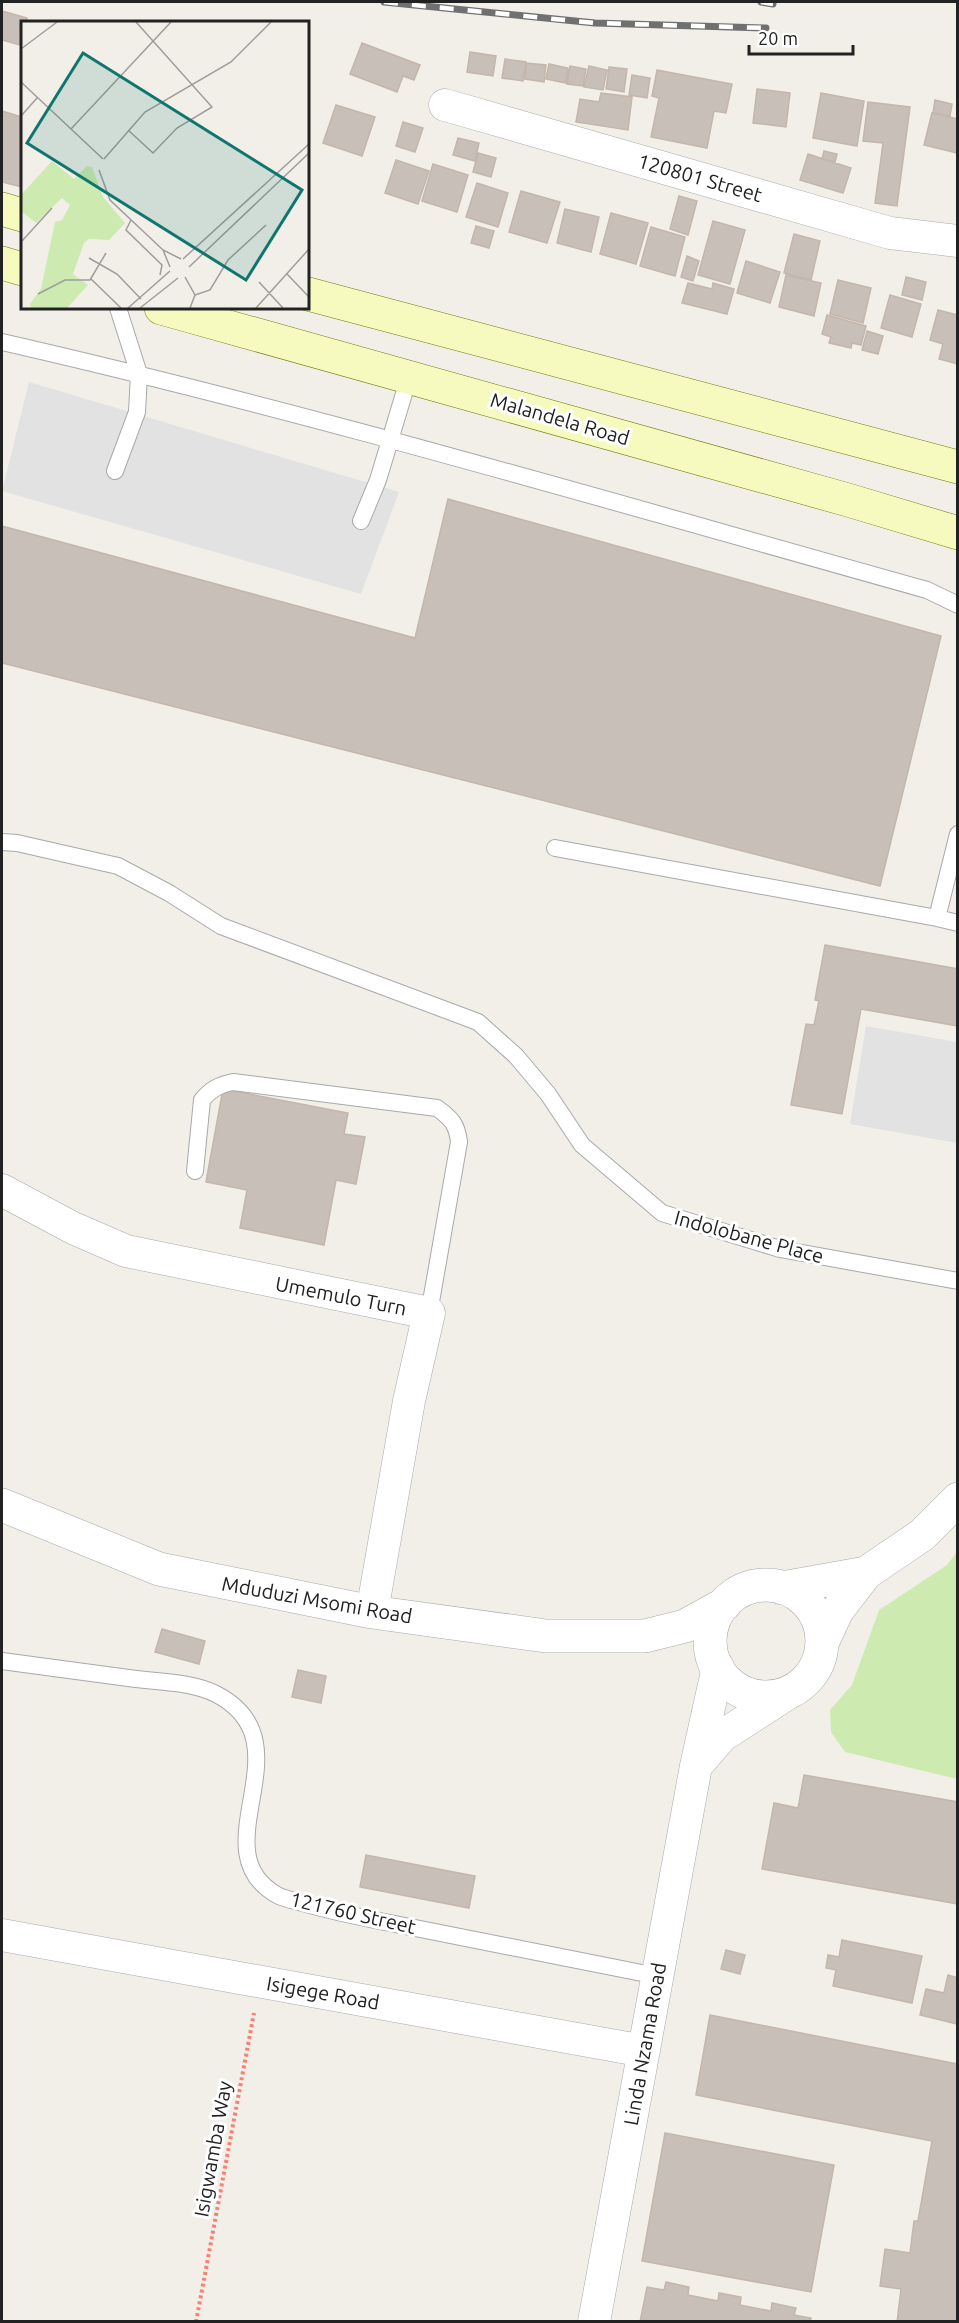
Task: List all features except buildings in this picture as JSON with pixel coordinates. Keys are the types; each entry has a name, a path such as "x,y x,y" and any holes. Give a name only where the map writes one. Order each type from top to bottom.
{"main road":[{"path":"2,209 21,215"},
{"path":"2,263 21,269"},
{"path":"309,294 957,466"},
{"name":"Malandela Road","path":"165,309 957,533"}],"street":[{"name":"120801 Street","path":"445,105 890,232 957,241"},
{"name":"Umemulo Turn","path":"2,1190 73,1228 126,1251 429,1313 409,1401 372,1612"},
{"path":"696,1766 722,1736 809,1677 816,1667 822,1643 837,1611 866,1573 922,1535 957,1498"},
{"name":"Mduduzi Msomi Road","path":"2,1505 159,1569 372,1612 546,1636 645,1636 685,1626 725,1604"},
{"path":"790,1692 770,1697 751,1695 733,1686 716,1663 711,1646 712,1628 725,1604 733,1596 751,1588 761,1586 782,1588 866,1573"},
{"path":"782,1588 803,1599 811,1608 817,1619 822,1643"},
{"name":"Mduduzi Msomi Road","path":"645,1636 716,1663"},
{"name":"Linda Nzama Road","path":"594,2322 716,1663"},
{"name":"Isigege Road","path":"2,1935 644,2051"}],"lane":[{"path":"115,471 137,412 139,374 118,309"},
{"path":"2,342 139,374 389,439 927,590 957,605"},
{"path":"361,521 378,480 409,377"},
{"path":"937,918 957,834"},
{"name":"Indolobane Place","path":"2,842 17,843 118,866 169,893 221,927 478,1022 529,1071 548,1094 582,1145 662,1213 780,1249 957,1281"},
{"path":"555,848 957,923"},
{"path":"195,1171 202,1100 208,1092 222,1084 233,1082 437,1108 458,1128 459,1142 429,1313"},
{"name":"121760 Street","path":"2,1661 176,1684 214,1693 240,1710 252,1727 257,1745 246,1853 255,1875 277,1895 333,1912 657,1976"}],"path":[{"name":"Isigwamba Way","path":"196,2322 261,1982"}],"green space":[{"path":"957,1552 957,1779 845,1752 831,1732 830,1710 852,1685 879,1610 947,1565"}],"shaded area":[{"path":"29,382 399,492 361,594 2,491"},
{"path":"866,1026 957,1042 957,1143 850,1124"}],"railway":[{"path":"384,2 595,23 766,28"},
{"path":"761,2 773,4"}]}
